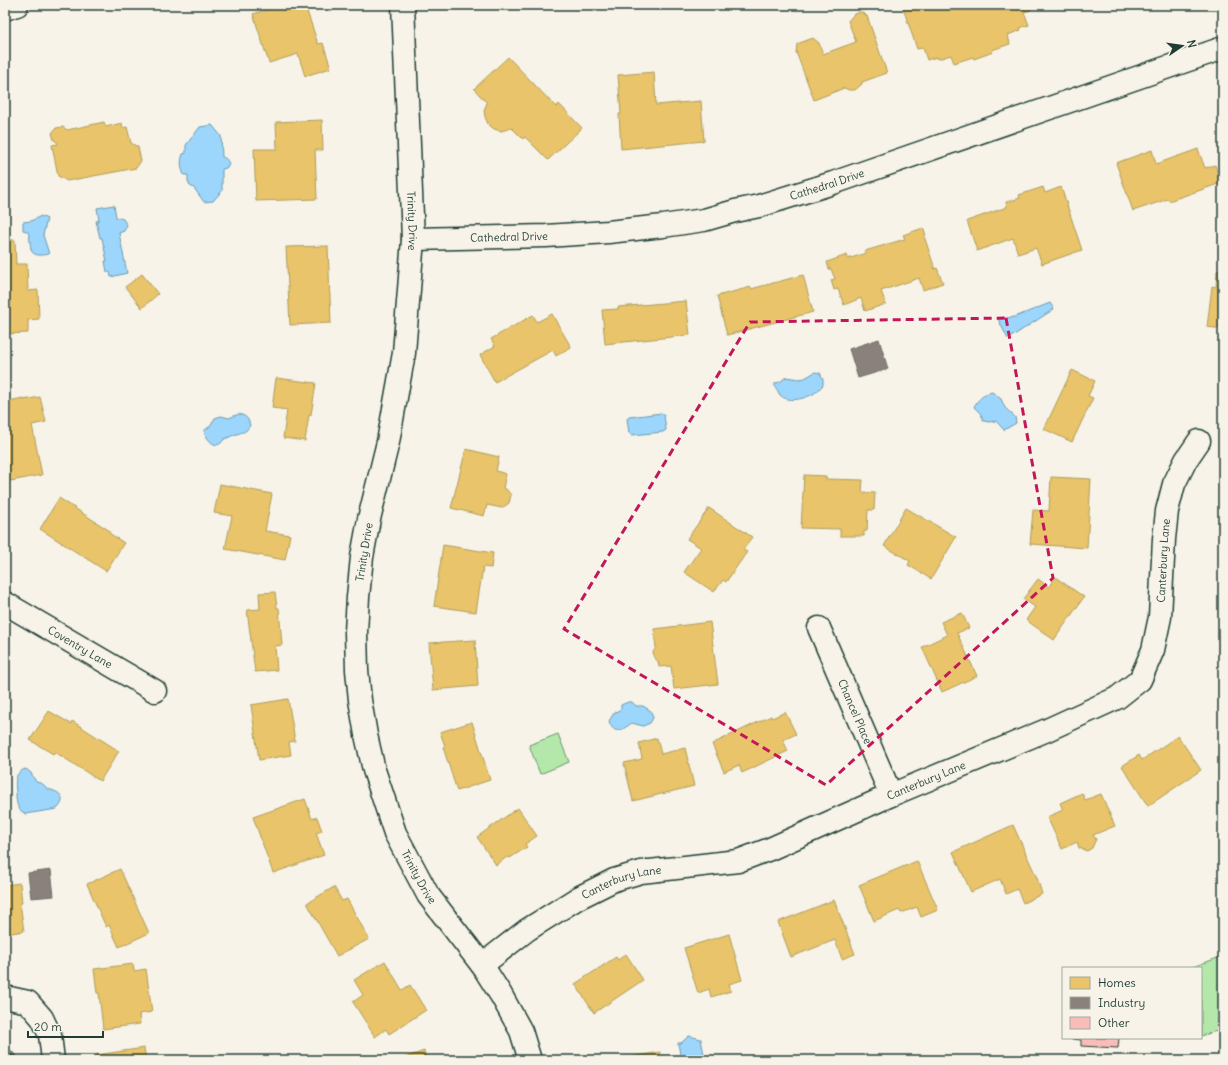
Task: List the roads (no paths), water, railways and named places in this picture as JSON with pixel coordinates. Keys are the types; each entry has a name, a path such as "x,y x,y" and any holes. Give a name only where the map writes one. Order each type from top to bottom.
{"street":[{"path":"5,9 17,5"},
{"name":"Trinity Drive","path":"403,5 413,239 404,352 388,442 369,519 362,557 356,632 357,670 360,700 374,770 395,833 428,895 482,965 501,995 521,1031 530,1060"},
{"name":"Cathedral Drive","path":"413,239 546,236 608,232 704,220 759,206 833,183 1223,48"},
{"name":"Canterbury Lane","path":"482,965 526,930 578,898 614,880 641,872 738,861 770,849 891,795 1047,730 1117,698 1140,680 1153,650 1160,617 1167,511 1174,484 1186,460 1199,441"},
{"name":"Coventry Lane","path":"5,603 155,690"},
{"name":"Chancel Place","path":"819,628 891,795"},
{"path":"5,997 28,1002 42,1018 50,1035 53,1060"}],"water":[{"path":"212,125 221,136 222,157 227,160 229,165 222,169 222,191 213,201 204,202 194,188 190,186 188,175 184,175 181,160 183,154 186,153 186,145 200,127"},
{"path":"114,205 116,217 123,219 127,225 124,231 119,233 127,273 111,277 110,272 107,272 105,261 107,261 102,238 100,238 96,221 99,220 97,208"},
{"path":"41,216 47,219 43,235 49,254 36,255 31,250 28,232 23,230 23,222 31,221"},
{"path":"1050,303 1054,309 1008,339 998,319 1015,317"},
{"path":"815,372 820,373 823,379 823,385 814,393 805,397 792,400 787,399 780,395 775,387 775,383 780,382 786,377 799,379 805,378"},
{"path":"992,392 1001,399 1005,408 1015,417 1016,423 1004,430 996,421 984,421 981,414 974,407 982,397"},
{"path":"662,413 664,415 666,430 663,432 632,435 629,433 627,419 629,417"},
{"path":"239,414 246,418 250,425 246,431 224,439 221,443 215,445 207,438 204,431 210,426 215,418 221,416 229,418"},
{"path":"632,702 636,706 643,706 651,711 653,718 650,723 643,726 632,723 619,730 613,729 609,721 614,713 621,709 621,705"},
{"path":"26,769 31,773 36,782 43,784 47,789 55,791 61,795 62,801 57,809 25,814 20,810 16,801 16,778 19,772"},
{"path":"689,1036 701,1039 705,1060 681,1060 678,1043 681,1043"}]}
